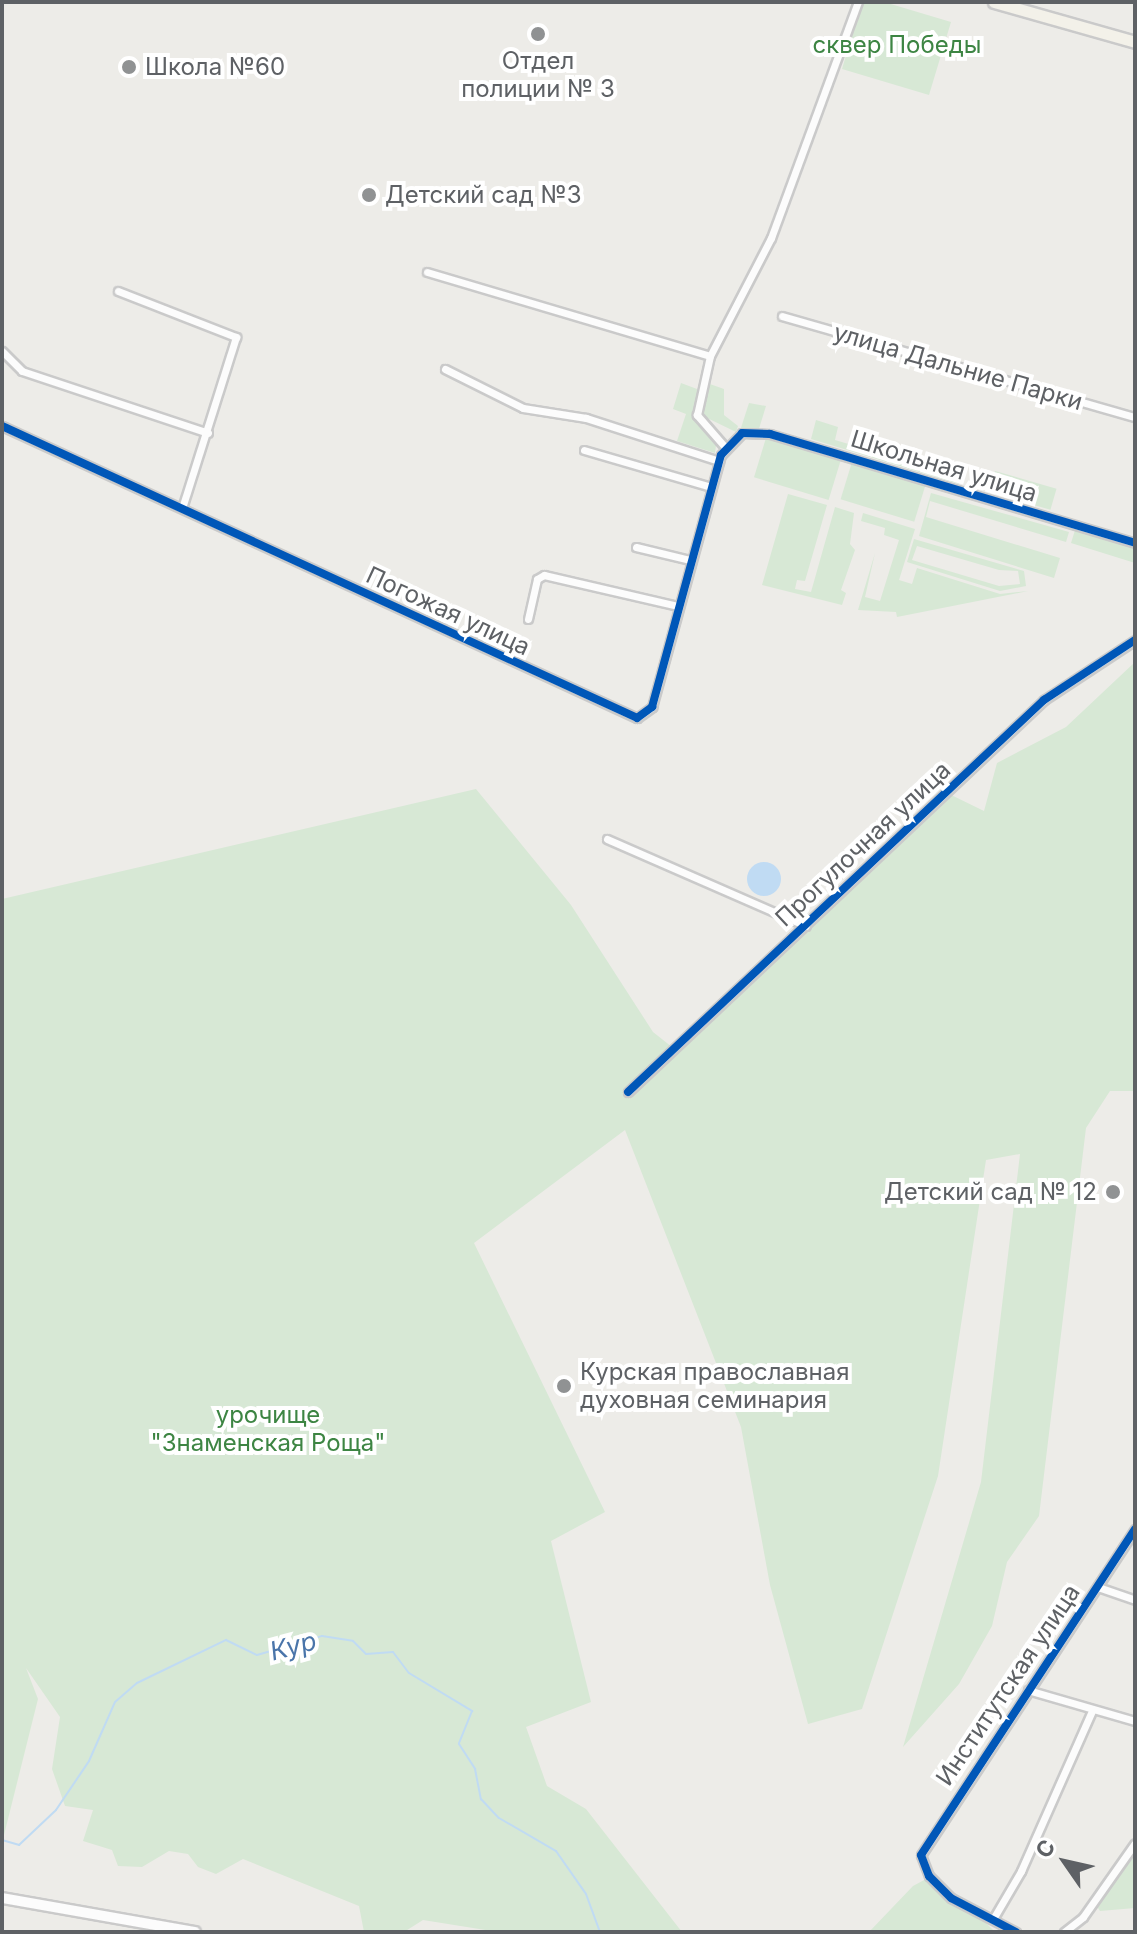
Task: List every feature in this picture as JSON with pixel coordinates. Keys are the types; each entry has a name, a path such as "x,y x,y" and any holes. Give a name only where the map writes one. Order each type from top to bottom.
{"main road":[{"path":"994,2 1135,42"},
{"path":"2,1898 195,1932"}],"street":[{"path":"725,447 697,415 710,356 771,238 858,2"},
{"path":"427,272 710,356"},
{"path":"118,291 236,337 182,508"},
{"name":"улица Дальние Парки","path":"782,316 1135,417"},
{"path":"2,351 22,371 208,433"},
{"path":"445,369 523,408 586,418 719,461"},
{"name":"Погожая улица","path":"2,426 637,718 652,707 719,461 725,447 742,433"},
{"name":"Школьная улица","path":"742,433 770,434 1135,543"},
{"path":"584,450 711,487"},
{"path":"636,547 690,560"},
{"path":"528,619 537,579 544,575 678,606"},
{"name":"Прогулочная улица","path":"628,1092 1044,700 1135,640"},
{"name":"Прогулочная улица","path":"607,839 806,926"},
{"name":"Институтская улица","path":"993,1919 951,1898 922,1866 925,1846 1135,1529"},
{"path":"1098,1587 1135,1600"},
{"path":"1028,1690 1135,1721"},
{"path":"1012,1930 993,1919 1021,1871 1092,1711"},
{"path":"1064,1932 1083,1917 1135,1843"}],"green space":[{"name":"сквер Победы","path":"862,2 884,2 951,22 929,95 842,69"},
{"path":"681,383 697,389 696,423 717,438 715,453 677,441 686,414 673,409"},
{"path":"707,383 724,389 724,415 738,426 736,432 701,415"},
{"path":"749,403 766,406 758,432 739,434"},
{"path":"816,420 838,427 835,440 960,477 959,484 811,439"},
{"path":"766,438 841,461 829,500 754,477"},
{"path":"852,462 926,485 914,522 841,499"},
{"path":"995,471 1057,489 1050,510 989,492"},
{"path":"931,493 1069,532 1066,542 930,501 926,517 1060,558 1054,578 919,536"},
{"path":"788,494 827,505 805,581 797,580 795,589 811,592 835,507 854,513 850,544 855,550 841,590 846,593 842,605 762,585"},
{"path":"863,513 915,529 899,580 912,584 917,568 1000,594 1028,591 897,617 896,612 858,610 875,553 865,597 880,601 899,540 884,535 885,528 861,521"},
{"path":"1076,527 1135,543 1135,563 1071,543"},
{"path":"914,539 1024,571 1026,586 1000,591 907,562","holes":["917,546 999,570 1018,571 1020,584 999,586 912,560"]},
{"name":"урочище \"Знаменская Роща\"","path":"1135,662 1135,1091 1110,1091 1086,1128 1039,1516 1007,1562 992,1626 959,1684 903,1747 981,1482 1020,1154 986,1160 938,1476 862,1709 808,1724 770,1585 741,1427 625,1130 474,1243 605,1512 551,1541 591,1702 526,1727 547,1786 586,1809 682,1932 498,1932 423,1920 404,1932 364,1932 359,1906 243,1859 216,1874 198,1867 188,1854 169,1851 142,1867 118,1866 112,1850 83,1841 93,1810 65,1806 52,1769 60,1717 26,1668 38,1699 2,1843 2,899 476,789 571,905 653,1032 672,1047 943,791 984,811 997,763 1066,727"},
{"path":"1135,1847 1135,1908 1100,1911 1096,1905"},
{"path":"926,1879 948,1901 977,1914 995,1932 869,1932 913,1886"}],"water":[{"path":"764,862 776,867 781,879 776,891 764,896 752,891 747,879 752,867"}],"waterway":[{"name":"Кур","path":"2,1840 19,1845 56,1810 89,1761 115,1702 137,1683 226,1640 257,1655 322,1636 353,1641 366,1654 393,1652 409,1673 472,1711 459,1744 475,1769 481,1799 499,1818 556,1851 586,1894 600,1932"}],"cycle path":[{"path":"2,426 637,718 652,707 721,455 742,433 770,434 1135,543"},
{"path":"628,1092 1044,700 1135,640"},
{"path":"1016,1932 951,1898 929,1876 921,1855 1135,1529"}],"place":[{"name":"Отдел полиции № 3","path":"538,34"},
{"name":"Школа №60","path":"129,67"},
{"name":"Детский сад №3","path":"369,195"},
{"name":"Детский сад № 12","path":"1113,1192"},
{"name":"Курская православная духовная семинария","path":"564,1386"}]}
